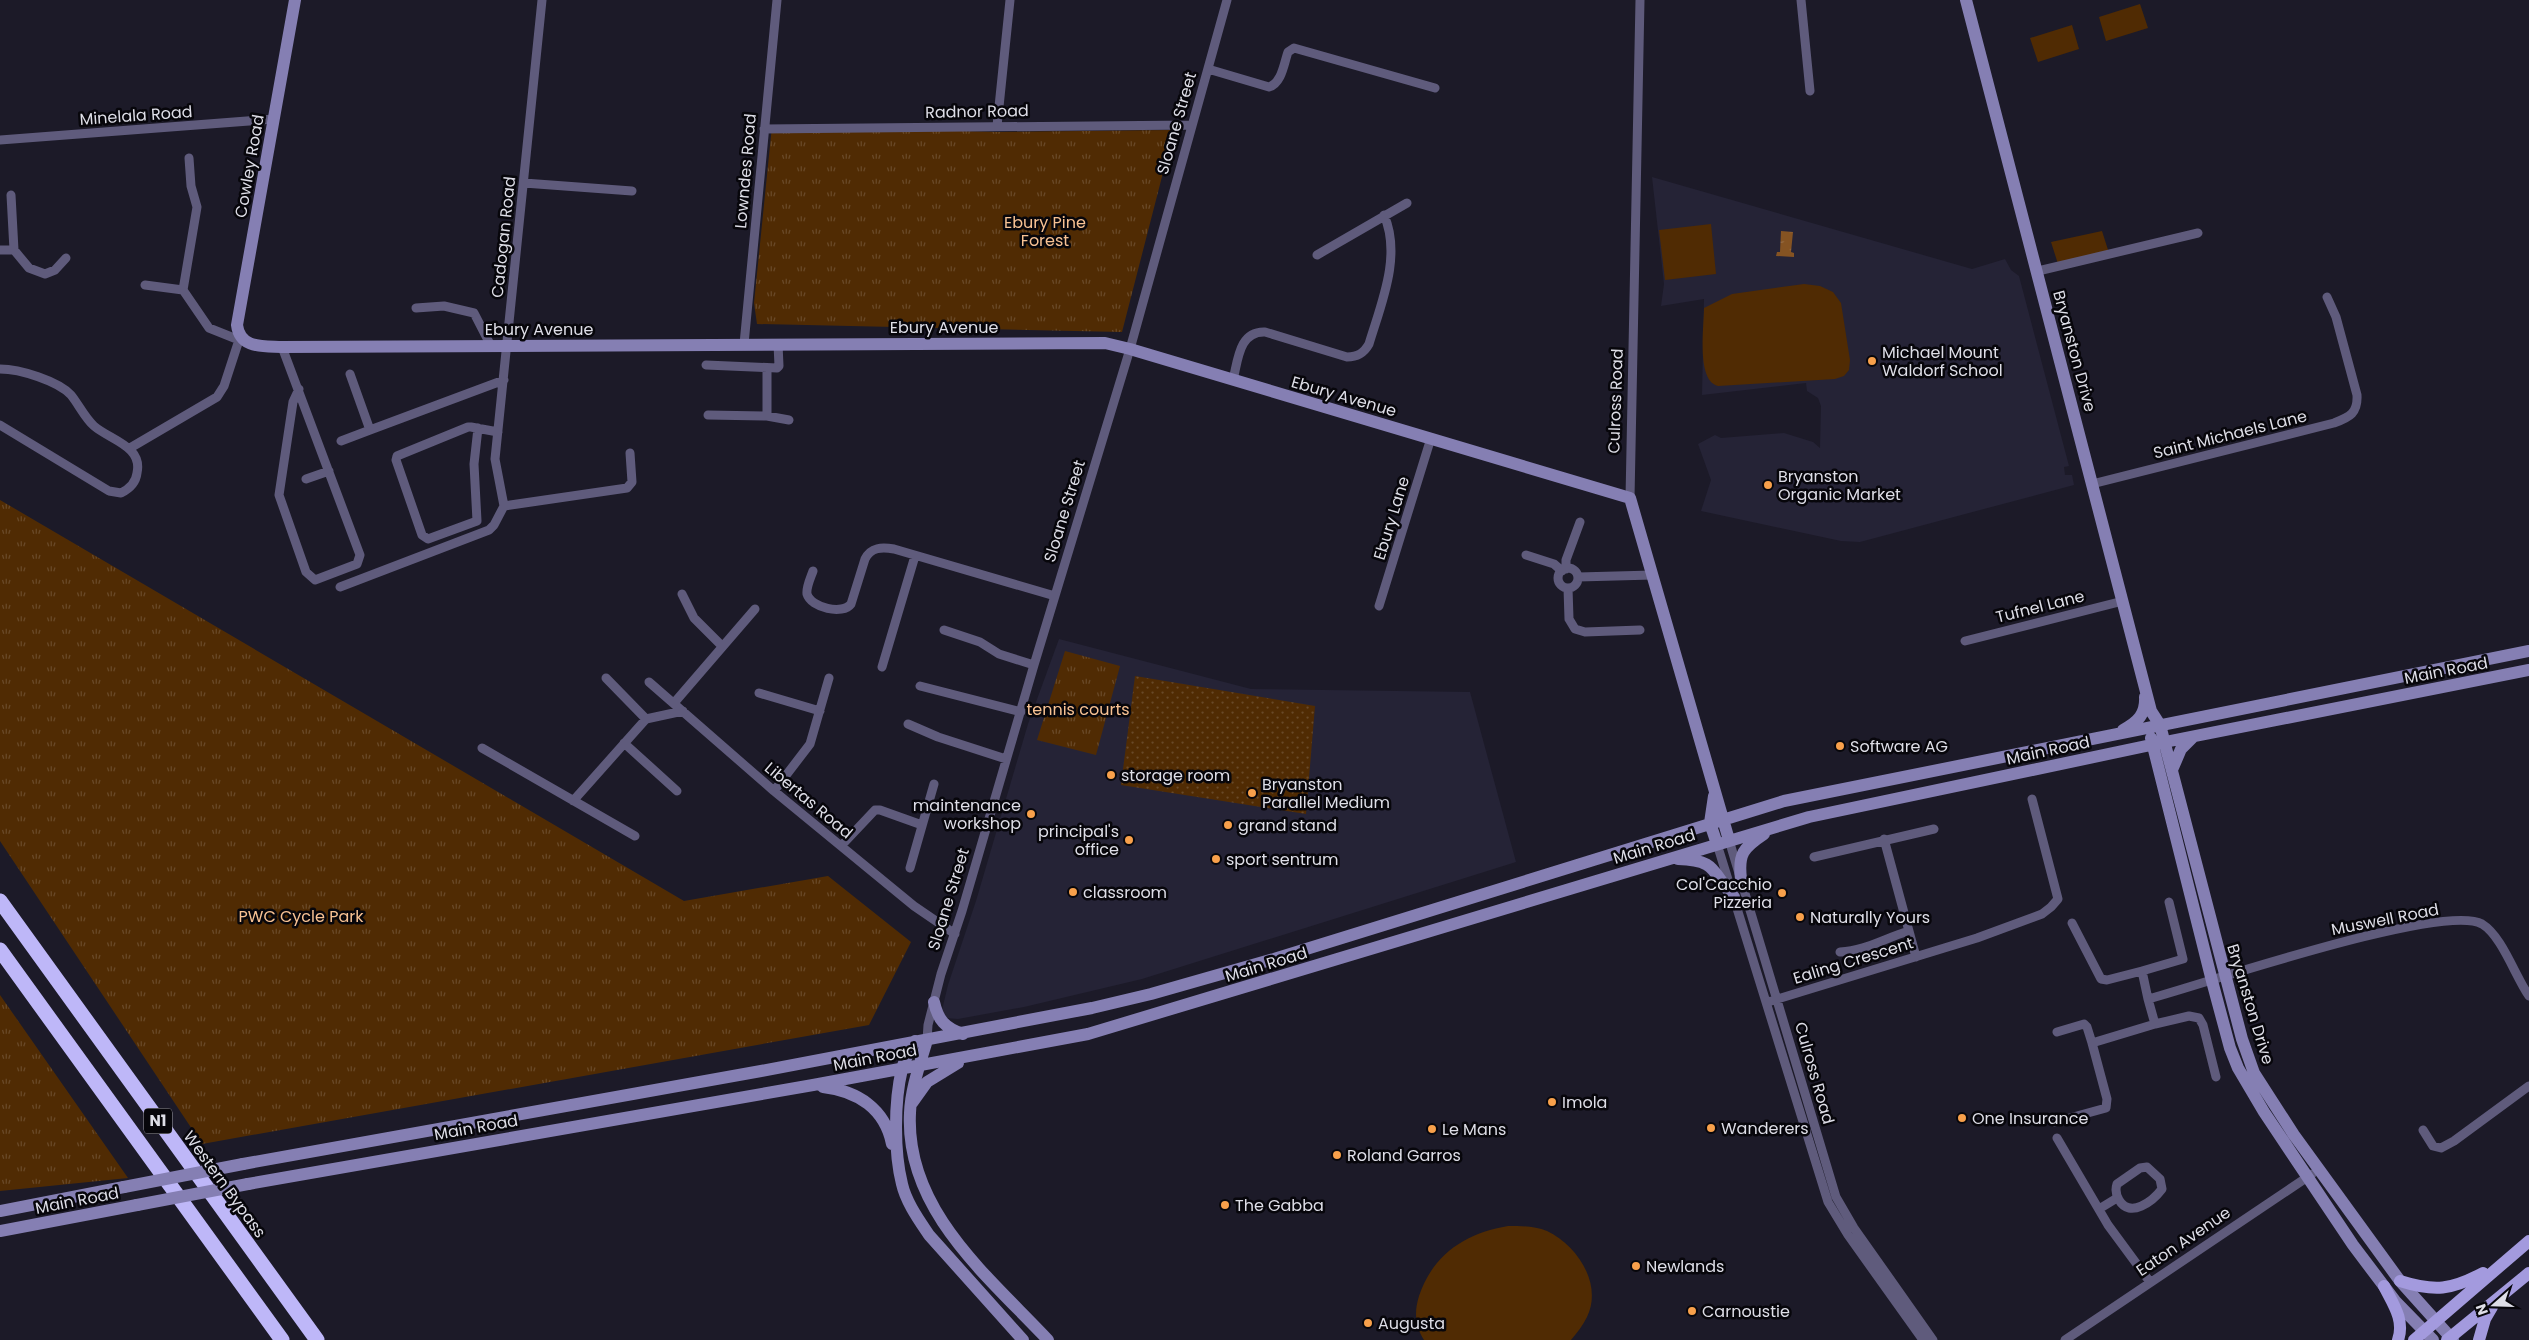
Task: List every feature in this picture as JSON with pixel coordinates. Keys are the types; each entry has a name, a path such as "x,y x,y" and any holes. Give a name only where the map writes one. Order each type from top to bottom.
{"highway":[{"name":"Western Bypass","path":"0,901 317,1340"},
{"name":"N1","path":"0,950 282,1340"}],"main road":[{"name":"Cowley Road","path":"239,338 237,325 295,0"},
{"name":"Bryanston Drive","path":"1966,0 2144,682 2212,980 2230,1048 2238,1068 2307,1177 2384,1286 2433,1340"},
{"name":"Ebury Avenue","path":"239,338 247,344 282,347 1095,342 1130,349 1630,498"},
{"name":"Culross Road","path":"1630,498 1723,819 1723,842"},
{"name":"Main Road","path":"0,1211 243,1164 742,1075 923,1037 963,1034 1092,1008 1213,977 1723,819 1821,792 2529,651"},
{"name":"Main Road","path":"0,1231 248,1184 1072,1038 1121,1025 1723,842 1838,810 2529,670"},
{"path":"2117,734 2131,726 2141,717 2145,703 2144,682"},
{"path":"2172,771 2181,749 2193,737"},
{"name":"Bryanston Drive","path":"2159,744 2172,771 2224,976 2254,1073 2269,1098 2400,1281 2450,1339"},
{"name":"Culross Road","path":"1715,791 1710,823 1723,842"},
{"path":"1740,879 1739,865 1743,850 1774,827"},
{"path":"1670,859 1698,861 1712,867 1734,897"},
{"path":"934,1002 942,1023 952,1031 963,1034"},
{"name":"Sloane Street","path":"923,1037 920,1065 914,1081 911,1105 911,1144 924,1191 935,1212 961,1246 1048,1340"},
{"name":"Sloane Street","path":"923,1037 902,1068 897,1132 902,1186 918,1219 929,1235 1023,1340"},
{"path":"911,1105 927,1082 966,1058"},
{"path":"813,1085 850,1093 876,1110 884,1121 890,1135 902,1186"},
{"path":"2414,1340 2502,1262 2529,1241"},
{"path":"2400,1281 2426,1288 2444,1288 2465,1282 2502,1262"},
{"path":"2450,1339 2529,1273"},
{"path":"2384,1286 2399,1318 2401,1330 2398,1340"},
{"path":"2479,1340 2485,1319 2497,1298"}],"street":[{"name":"Cadogan Road","path":"504,506 495,459 542,0"},
{"name":"Lowndes Road","path":"744,344 777,0"},
{"path":"997,126 1010,0"},
{"name":"Sloane Street","path":"923,1037 1130,349 1227,0"},
{"name":"Culross Road","path":"1630,498 1640,0"},
{"path":"1800,0 1810,91"},
{"path":"1208,69 1269,87 1275,85 1279,80 1288,52 1294,48 1435,88"},
{"name":"Minelala Road","path":"0,140 274,119"},
{"name":"Radnor Road","path":"764,128 1191,125"},
{"path":"130,448 217,398 224,386 239,338 209,328 183,290 197,207 191,186 189,158"},
{"path":"524,183 632,191"},
{"path":"11,195 14,250 29,268 45,274 55,270 66,258"},
{"path":"1317,256 1406,203"},
{"path":"1232,380 1243,342 1256,333 1265,332 1347,357 1356,356 1364,352 1369,344 1390,266 1389,229 1384,215"},
{"path":"2038,271 2198,233"},
{"path":"0,250 14,250"},
{"path":"144,285 183,290"},
{"name":"Saint Michaels Lane","path":"2092,484 2334,423 2354,412 2357,395 2336,317 2327,296"},
{"path":"416,308 444,306 474,313 491,346"},
{"path":"706,365 774,369 780,366 778,344"},
{"path":"282,347 299,389 359,550 360,558 357,564 315,580 306,572 279,495 293,402 299,389"},
{"path":"767,368 767,416"},
{"path":"0,369 31,376 63,388 95,427 130,448 138,462 136,477 126,490 115,493 109,492 0,425"},
{"path":"350,374 370,430"},
{"path":"341,441 504,380"},
{"path":"708,415 767,416 789,420"},
{"path":"478,428 474,464 477,521 428,540 422,535 396,460 397,456 468,427 478,428 498,432"},
{"name":"Ebury Lane","path":"1379,606 1431,438"},
{"path":"340,587 490,530 504,506 627,488 632,482 630,453"},
{"path":"306,479 329,471"},
{"path":"1568,588 1559,581 1580,522"},
{"path":"813,571 807,588 809,597 815,603 842,610 851,604 868,553 886,548 1055,596"},
{"path":"1526,555 1554,564 1564,570 1574,570 1578,577"},
{"path":"882,667 915,556"},
{"path":"1578,577 1653,575"},
{"path":"1568,588 1574,586 1578,577"},
{"path":"1568,588 1569,619 1575,629 1585,632 1640,630"},
{"path":"682,594 696,621 722,646"},
{"name":"Tufnel Lane","path":"1965,641 2123,601"},
{"path":"674,703 755,609"},
{"path":"944,630 980,642 999,654 1034,664"},
{"path":"606,678 646,718"},
{"path":"774,790 810,744 829,678"},
{"name":"Libertas Road","path":"649,682 841,846 914,906 955,934"},
{"path":"920,686 1020,712"},
{"path":"759,693 820,711"},
{"path":"573,801 646,718 683,711"},
{"path":"908,724 938,737 1006,758"},
{"path":"624,743 677,791"},
{"path":"482,748 635,836"},
{"path":"910,868 934,784"},
{"name":"Ealing Crescent","path":"1766,1002 1977,938 2042,914 2058,898 2032,799"},
{"path":"841,846 875,810 880,810 922,825"},
{"path":"1814,857 1884,839 1934,829"},
{"path":"1884,839 1916,957"},
{"name":"Culross Road","path":"1723,842 1740,879 1838,1204 1933,1340"},
{"name":"Culross Road","path":"1723,842 1734,897 1828,1202 1848,1235 1923,1340"},
{"path":"2072,924 2103,980 2183,959 2169,902"},
{"name":"Muswell Road","path":"2148,999 2357,938 2411,926 2463,920 2480,923 2491,931 2529,996"},
{"path":"1840,952 1864,950 1884,939 1909,932"},
{"path":"2142,970 2155,1024"},
{"path":"2092,1043 2189,1016 2199,1018 2203,1025 2216,1077"},
{"path":"2055,1122 2101,1110 2107,1106 2107,1099 2087,1027 2084,1024 2057,1032"},
{"path":"2422,1130 2437,1149 2454,1141 2529,1086"},
{"path":"2057,1138 2099,1209 2150,1282"},
{"path":"2140,1168 2150,1169 2162,1185 2158,1194 2138,1208 2126,1207 2118,1198 2117,1184 2140,1168"},
{"name":"Eaton Avenue","path":"2065,1340 2319,1168"},
{"path":"2099,1209 2118,1198"}],"shaded area":[{"name":"Michael Mount Waldorf School","path":"1652,177 1972,269 2005,259 2011,270 2019,276 2069,466 2064,467 2065,475 2072,475 2074,485 1860,542 1841,541 1701,511 1711,480 1698,444 1715,435 1721,438 1784,433 1813,442 1820,448 1821,406 1818,398 1807,391 1806,383 1702,395 1704,299 1661,306 1664,284"},
{"name":"Bryanston Parallel Medium","path":"1059,639 1251,689 1470,692 1516,862 1142,979 1024,1007 958,1019 946,1018 942,1010 948,985 976,901 1028,724"}],"green space":[{"path":"2140,4 2148,28 2106,41 2099,17"},
{"path":"2072,25 2079,49 2038,62 2030,38"},
{"name":"Ebury Pine Forest","path":"772,126 997,132 1174,130 1122,332 757,324 754,303"},
{"path":"1711,224 1716,274 1665,280 1659,230"},
{"path":"2102,231 2109,253 2058,264 2051,242"},
{"path":"1804,284 1820,286 1833,292 1841,303 1850,360 1849,370 1844,376 1835,379 1718,386 1711,382 1704,364 1704,308 1732,294"},
{"name":"PWC Cycle Park","path":"0,500 684,901 828,876 911,942 869,1025 202,1144 0,841"},
{"name":"tennis courts","path":"1065,651 1120,666 1096,755 1037,740"},
{"path":"1135,676 1315,706 1306,814 1121,785"},
{"path":"0,995 128,1178 0,1191"},
{"path":"1508,1226 1533,1227 1547,1231 1558,1237 1577,1256 1589,1279 1592,1292 1587,1317 1578,1332 1571,1340 1424,1340 1417,1324 1416,1308 1425,1281 1433,1268 1442,1257 1465,1240 1493,1229"}],"water":[{"path":"1781,231 1793,232 1791,252 1794,253 1794,257 1776,256 1777,252 1780,252"}],"place":[{"name":"Michael Mount Waldorf School","path":"1872,361"},
{"name":"Bryanston Organic Market","path":"1768,485"},
{"name":"Software AG","path":"1840,746"},
{"name":"storage room","path":"1111,775"},
{"name":"Bryanston Parallel Medium","path":"1252,793"},
{"name":"maintenance workshop","path":"1031,814"},
{"name":"grand stand","path":"1228,825"},
{"name":"principal's office","path":"1129,840"},
{"name":"sport sentrum","path":"1216,859"},
{"name":"classroom","path":"1073,892"},
{"name":"Col'Cacchio Pizzeria","path":"1782,893"},
{"name":"Naturally Yours","path":"1800,917"},
{"name":"Imola","path":"1552,1102"},
{"name":"One Insurance","path":"1962,1118"},
{"name":"Wanderers","path":"1711,1128"},
{"name":"Le Mans","path":"1432,1129"},
{"name":"Roland Garros","path":"1337,1155"},
{"name":"The Gabba","path":"1225,1205"},
{"name":"Newlands","path":"1636,1266"},
{"name":"Carnoustie","path":"1692,1311"},
{"name":"Augusta","path":"1368,1323"}]}
